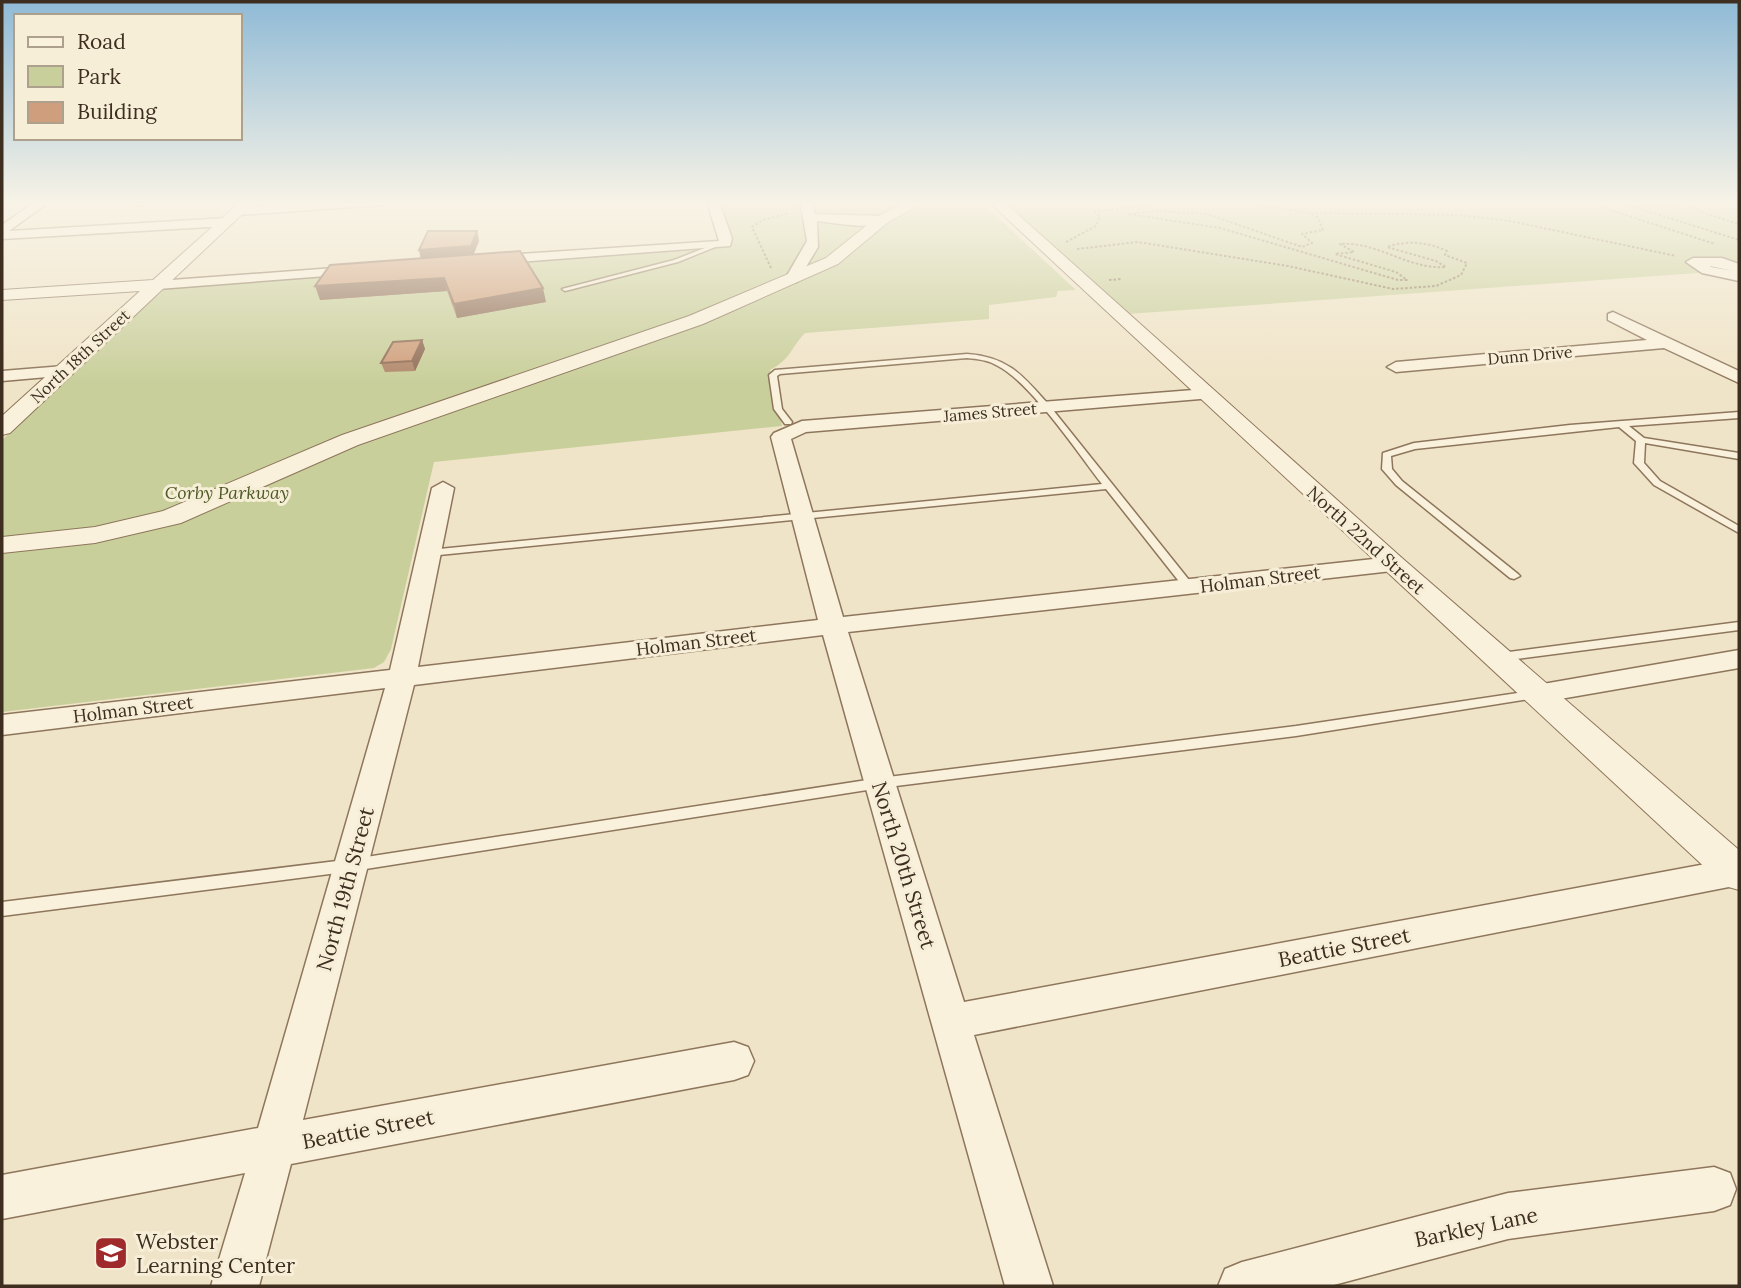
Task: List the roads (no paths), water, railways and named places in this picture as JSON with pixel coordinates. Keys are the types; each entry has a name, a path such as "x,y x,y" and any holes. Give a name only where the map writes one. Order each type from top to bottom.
{"street":[{"name":"North 18th Street","path":"2,428 183,262"},
{"path":"792,279 804,262"},
{"path":"2,545 94,535 172,517 350,440 634,343 830,262"},
{"name":"North 22nd Street","path":"1062,262 1392,564 1739,873"},
{"path":"1693,262 1697,266 1739,276"},
{"path":"1722,262 1739,269"},
{"path":"2,295 378,268"},
{"path":"1613,317 1739,378"},
{"name":"Dunn Drive","path":"1396,368 1664,343"},
{"path":"2,376 64,371"},
{"name":"James Street","path":"784,432 802,427 1206,394"},
{"name":"North 20th Street","path":"784,432 800,515 1029,1286"},
{"name":"North 19th Street","path":"235,1286 353,865 402,677 443,488"},
{"name":"Holman Street","path":"2,725 832,626 1392,564"},
{"path":"1537,694 1739,659"},
{"name":"Beattie Street","path":"951,1022 1739,873"},
{"name":"Beattie Street","path":"2,1197 734,1061"},
{"name":"Barkley Lane","path":"1242,1286 1508,1216 1714,1189"}],"lane":[{"path":"565,289 672,262"},
{"path":"784,432 773,375 778,372 967,356 994,357 1022,381 1046,407 1189,587"},
{"path":"1514,576 1399,483 1387,469 1386,455 1414,446 1570,428 1739,415"},
{"path":"1622,425 1641,440 1739,456"},
{"path":"1641,440 1639,463 1657,483 1739,530"},
{"path":"429,553 1108,486"},
{"path":"1497,658 1739,626"},
{"path":"2,909 353,865 880,783 1296,731 1537,694"}],"place":[{"name":"Webster Learning Center","path":"111,1253"}],"park label":[{"name":"Corby Parkway","path":"227,492"}]}
